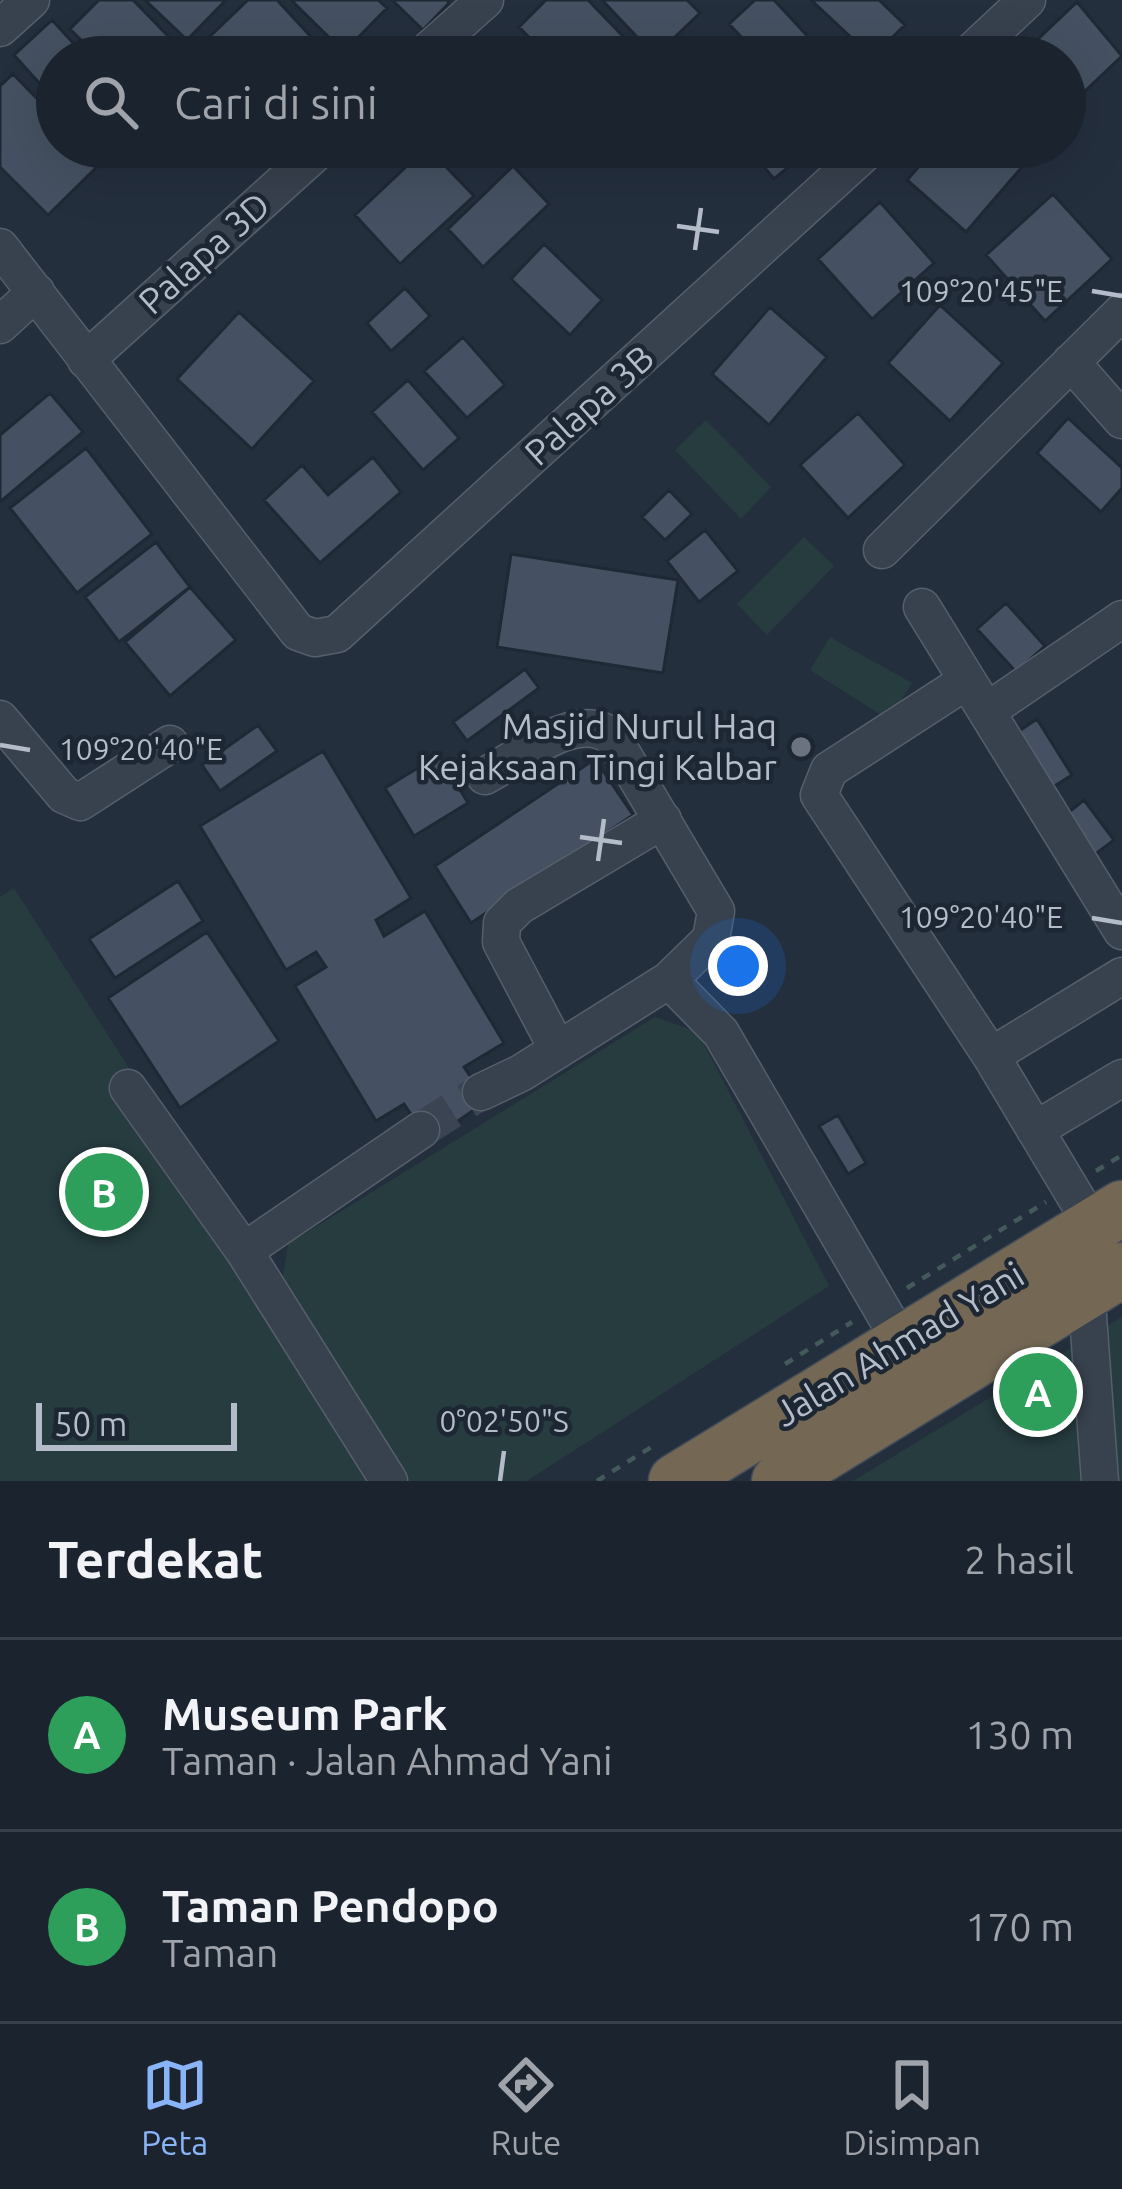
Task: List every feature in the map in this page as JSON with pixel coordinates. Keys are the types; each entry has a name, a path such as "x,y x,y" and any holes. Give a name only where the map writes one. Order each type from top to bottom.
{"highway":[{"name":"Jalan Ahmad Yani","path":"676,1481 901,1342 1106,1248"},
{"name":"Jalan Ahmad Yani","path":"779,1481 1106,1248"}],"street":[{"path":"0,28 31,0"},
{"path":"445,36 484,0"},
{"path":"988,36 1027,0"},
{"name":"Palapa 3D","path":"86,360 299,168"},
{"name":"Palapa 3B","path":"86,360 298,632 315,638 338,634 848,168"},
{"path":"0,247 86,360"},
{"path":"0,325 37,292"},
{"path":"882,550 1122,312"},
{"path":"1071,362 1122,420"},
{"path":"922,607 1122,931"},
{"path":"1100,1481 1106,1248 991,1056 829,815 819,791 829,770 1122,619"},
{"path":"0,719 64,795 80,802 170,744"},
{"path":"481,1092 669,980 711,939 716,911 613,738 597,727 572,730 485,776"},
{"path":"558,1050 501,942 502,923 519,906 663,820"},
{"path":"991,1056 1122,976"},
{"path":"669,980 721,1033 901,1342"},
{"path":"1035,1130 1122,1078"},
{"path":"128,1088 244,1251 389,1481"},
{"path":"244,1251 421,1130"}],"green space":[{"path":"706,420 771,487 741,519 675,450"},
{"path":"804,537 834,566 767,635 737,604"},
{"path":"830,637 912,683 889,720 810,670"},
{"path":"14,888 393,1481 0,1481 0,897"},
{"path":"655,1017 698,1032 829,1286 527,1481 409,1481 281,1288 288,1244"},
{"path":"1122,1317 1122,1481 853,1481"}],"building":[{"path":"99,0 133,0 168,36 77,36 70,29"},
{"path":"145,0 226,0 191,36 183,36"},
{"path":"248,0 277,0 310,36 210,36"},
{"path":"291,0 378,0 387,8 360,36 328,36"},
{"path":"392,0 447,0 449,3 423,30"},
{"path":"546,0 588,0 623,36 528,36 519,27"},
{"path":"602,0 687,0 700,13 676,36 636,36"},
{"path":"755,0 774,0 807,36 740,36 729,24"},
{"path":"811,0 879,0 905,25 894,36 850,36"},
{"path":"1077,2 1122,56 1086,90 1086,36 1041,36"},
{"path":"52,20 67,36 36,36 36,80 14,55"},
{"path":"13,74 36,98 36,168 96,168 48,215 0,167 0,86"},
{"path":"405,168 447,168 474,196 400,264 355,215"},
{"path":"511,168 549,204 483,267 448,229"},
{"path":"765,168 787,168 774,179"},
{"path":"918,168 1021,168 966,232 907,180"},
{"path":"1053,194 1112,259 1045,321 986,255"},
{"path":"880,202 934,263 872,319 818,259"},
{"path":"544,244 602,300 570,335 511,279"},
{"path":"405,288 430,316 391,351 367,323"},
{"path":"940,305 1003,363 950,421 888,363"},
{"path":"770,307 827,357 769,425 712,374"},
{"path":"239,312 314,381 252,449 177,379"},
{"path":"463,337 505,385 467,418 424,371"},
{"path":"408,380 459,438 423,470 372,412"},
{"path":"50,393 83,432 0,502 0,435"},
{"path":"858,413 905,465 848,518 800,465"},
{"path":"1068,418 1122,468 1122,488 1101,512 1037,453"},
{"path":"86,448 152,534 77,593 10,508"},
{"path":"373,457 401,492 320,563 264,500 302,465 328,495"},
{"path":"669,490 692,514 665,540 642,517"},
{"path":"705,530 738,571 699,602 667,561"},
{"path":"156,542 190,587 119,642 85,597"},
{"path":"511,554 678,580 663,673 497,647"},
{"path":"190,587 236,640 170,696 125,642"},
{"path":"1006,603 1045,646 1016,672 977,629"},
{"path":"525,669 539,688 467,741 453,722"},
{"path":"1037,719 1072,775 1048,790 1013,735"},
{"path":"258,725 277,751 220,791 202,765"},
{"path":"323,751 411,898 376,920 384,936 425,911 504,1043 464,1067 487,1101 429,1141 404,1104 376,1121 295,986 326,967 316,952 286,970 200,826"},
{"path":"439,755 468,803 414,836 385,788"},
{"path":"595,759 633,815 471,923 435,866"},
{"path":"1084,800 1114,840 1093,856 1064,816"},
{"path":"178,881 203,921 115,978 89,939"},
{"path":"207,932 279,1041 180,1108 108,998"},
{"path":"838,1115 866,1163 848,1174 819,1126"}],"tunnel":[{"path":"421,1130 481,1092"}],"place":[{"name":"Masjid Nurul Haq Kejaksaan Tingi Kalbar","path":"801,747"},
{"name":"Taman Pendopo","path":"104,1192"},
{"name":"Museum Park","path":"1038,1392"}]}
